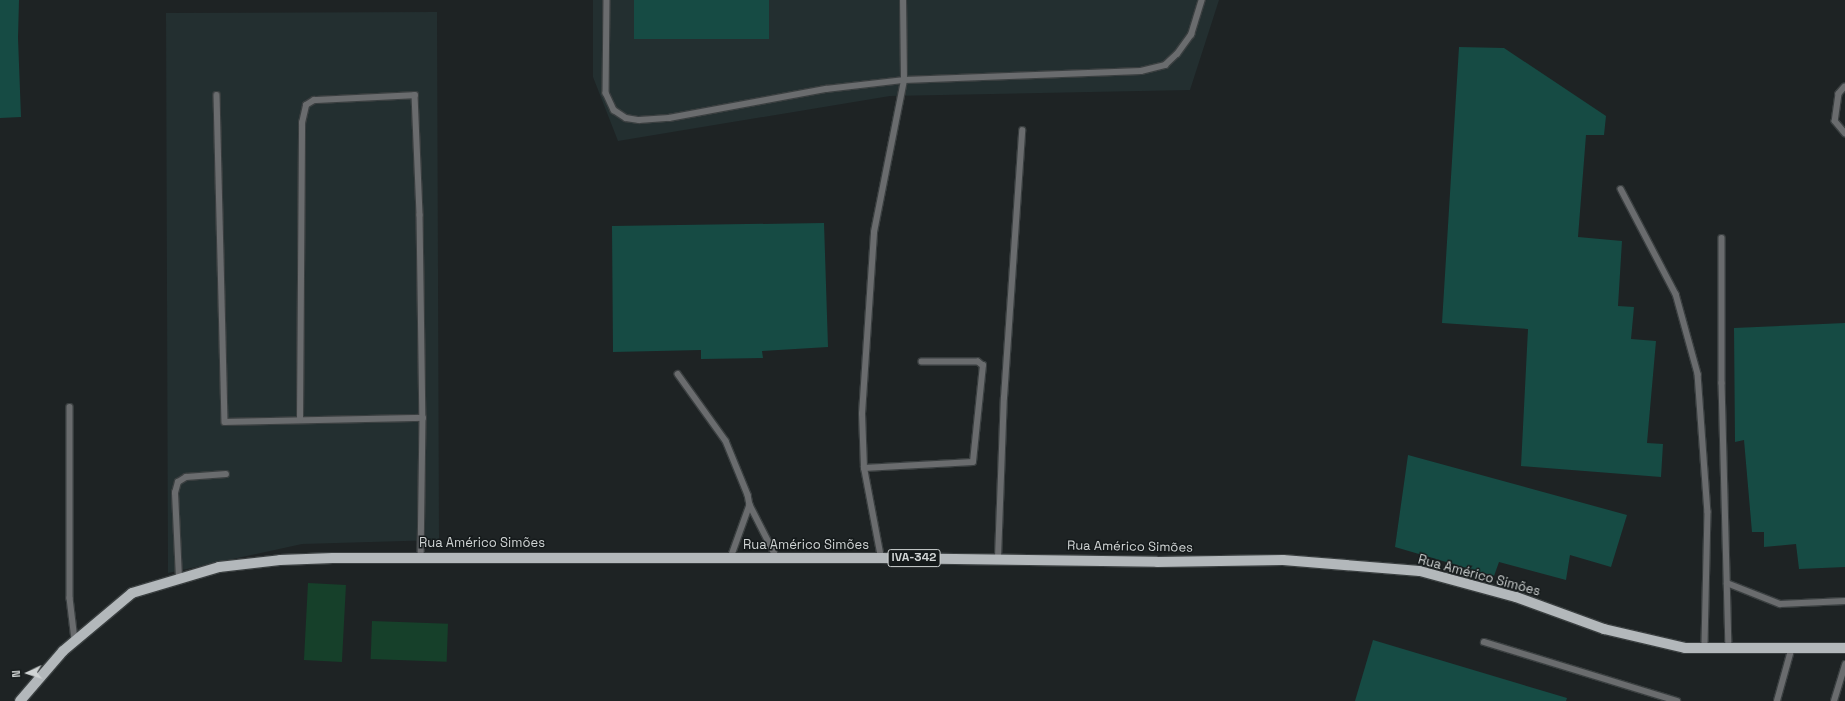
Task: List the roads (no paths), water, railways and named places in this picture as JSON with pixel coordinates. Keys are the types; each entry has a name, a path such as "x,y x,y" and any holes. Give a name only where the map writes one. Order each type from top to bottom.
{"main road":[{"name":"Rua Américo Simões","path":"20,701 75,640 132,593 219,567 280,560 421,556 998,558 1157,562 1283,560 1420,571 1516,597 1604,629 1685,648 1845,648"}],"lane":[{"path":"606,0 606,93 614,110 626,118 669,118 826,89 904,80 1141,71 1165,65 1191,35 1202,0"},
{"path":"882,558 864,468 862,414 874,232 904,80 903,0"},
{"path":"1845,87 1838,94 1835,121 1845,133"},
{"path":"217,95 225,422 423,418"},
{"path":"300,420 302,123 306,105 314,100 415,95 420,215 423,418 421,556"},
{"path":"998,558 1004,398 1022,131"},
{"path":"1621,189 1676,294 1698,374 1708,512 1705,647"},
{"path":"1722,238 1722,383 1729,647"},
{"path":"864,468 974,462 983,366 978,362 922,362"},
{"path":"678,374 726,441 736,462 750,505 777,558"},
{"path":"70,407 70,598 75,640"},
{"path":"179,578 175,493 178,482 186,477 226,474"},
{"path":"731,558 750,505"},
{"path":"1727,583 1780,604 1845,602"},
{"path":"1484,642 1677,701"},
{"path":"1777,701 1792,648"},
{"path":"1834,701 1845,665"}]}
